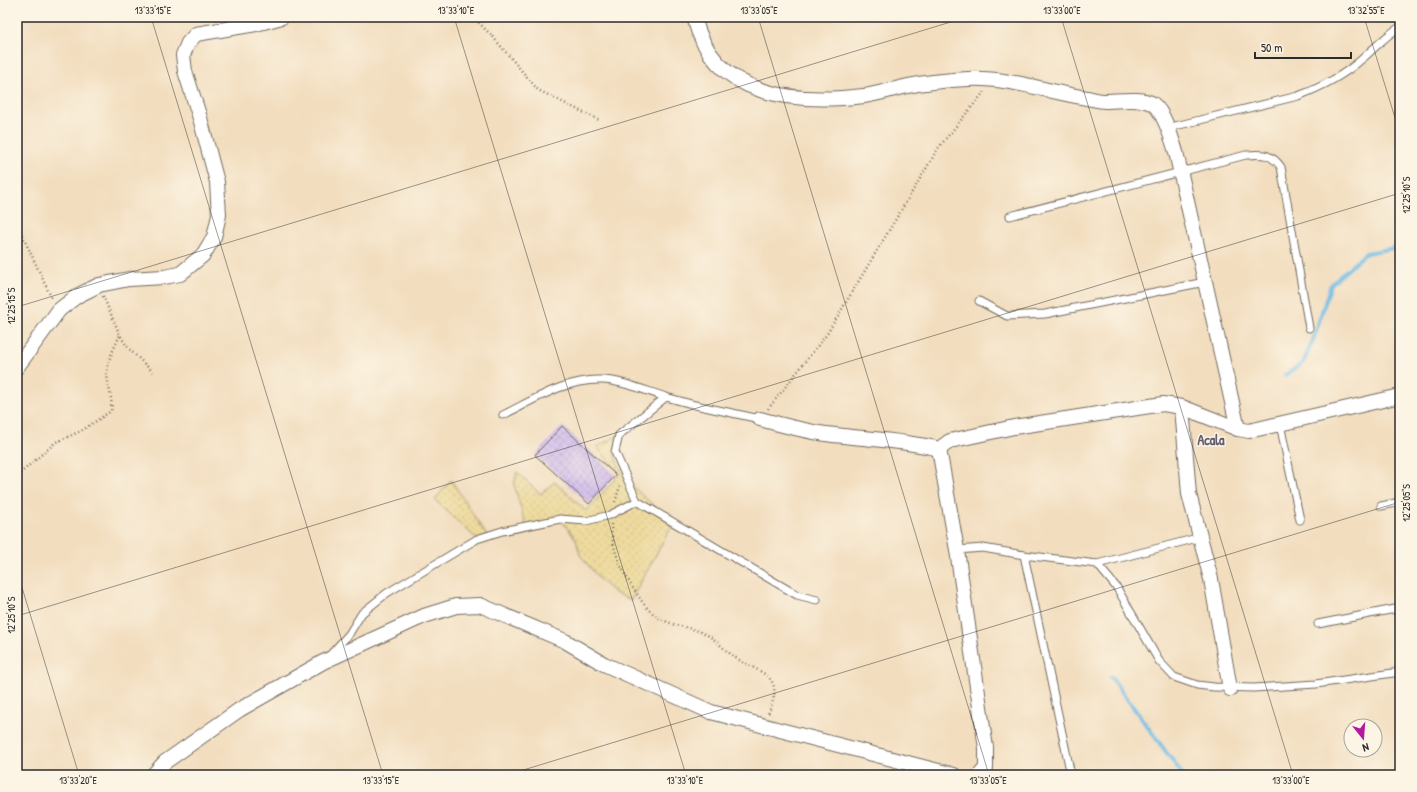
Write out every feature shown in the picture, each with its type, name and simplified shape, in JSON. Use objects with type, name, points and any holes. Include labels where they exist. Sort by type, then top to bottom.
[{"type":"street","points":[[17,367],[59,310],[77,296],[99,285],[129,279],[164,277],[180,274],[203,255],[214,237],[219,215],[217,182],[200,118],[185,71],[183,55],[188,43],[196,34],[256,24],[282,17]]},
{"type":"street","points":[[694,17],[700,36],[711,55],[728,75],[754,88],[786,97],[828,99],[866,96],[909,86],[968,79],[1023,83],[1048,91],[1104,101],[1144,100],[1152,104],[1159,111],[1167,128],[1181,173],[1238,429]]},
{"type":"street","points":[[760,419],[790,428],[826,434],[883,439],[939,448],[950,441],[1043,422],[1162,404],[1182,407],[1238,429],[1249,431],[1400,396]]},
{"type":"street","points":[[1182,407],[1189,494],[1211,579],[1230,689]]},
{"type":"street","points":[[939,448],[957,550],[986,748],[986,768],[980,775]]},
{"type":"street","points":[[153,775],[165,762],[239,710],[323,662],[424,616],[456,606],[480,605],[565,641],[604,664],[711,712],[954,775]]},
{"type":"lane","points":[[1167,128],[1298,96],[1318,88],[1339,77],[1363,59],[1379,42],[1400,27]]},
{"type":"lane","points":[[1010,216],[1246,155],[1263,154],[1275,158],[1281,167],[1310,328]]},
{"type":"lane","points":[[979,301],[1007,316],[1025,316],[1045,314],[1205,282]]},
{"type":"lane","points":[[502,415],[568,384],[603,380],[666,396],[695,406],[760,419]]},
{"type":"lane","points":[[666,396],[619,435],[615,452],[624,475],[637,501],[797,595],[817,600]]},
{"type":"lane","points":[[1280,424],[1300,520]]},
{"type":"lane","points":[[323,662],[349,634],[362,613],[387,593],[478,539],[560,518],[586,521],[610,515],[637,501]]},
{"type":"lane","points":[[1381,506],[1400,502]]},
{"type":"lane","points":[[957,550],[983,548],[1024,555],[1097,564],[1201,537]]},
{"type":"lane","points":[[1024,555],[1071,775]]},
{"type":"lane","points":[[1097,564],[1117,588],[1159,662],[1174,677],[1197,685],[1230,689],[1316,684],[1400,672]]},
{"type":"lane","points":[[1318,624],[1400,608]]},
{"type":"path","points":[[473,17],[493,37],[538,90],[599,120]]},
{"type":"path","points":[[760,419],[827,334],[939,147],[994,80]]},
{"type":"path","points":[[17,224],[43,281],[59,310]]},
{"type":"path","points":[[99,285],[120,335],[128,348],[153,372]]},
{"type":"path","points":[[17,476],[56,442],[81,431],[111,411],[112,404],[107,373],[110,358],[120,335]]},
{"type":"path","points":[[624,475],[610,515],[612,542],[625,577],[655,615],[667,622],[703,633],[721,644],[733,656],[768,676],[774,689],[773,704],[763,726]]},
{"type":"sand","points":[[619,435],[615,453],[623,474],[638,492],[674,522],[631,600],[615,593],[601,581],[580,555],[576,539],[560,519],[526,526],[514,485],[517,472],[540,494],[555,482],[586,511],[620,474],[597,447]]},
{"type":"sand","points":[[451,480],[487,536],[477,539],[435,500]]},
{"type":"building","points":[[562,426],[616,475],[589,504],[535,455]]},
{"type":"waterway","points":[[1285,375],[1303,363],[1313,340],[1331,284],[1366,253],[1400,247]]},
{"type":"waterway","points":[[1111,677],[1183,775]]},
{"type":"district","name":"Acala","points":[[1211,440]]}]
